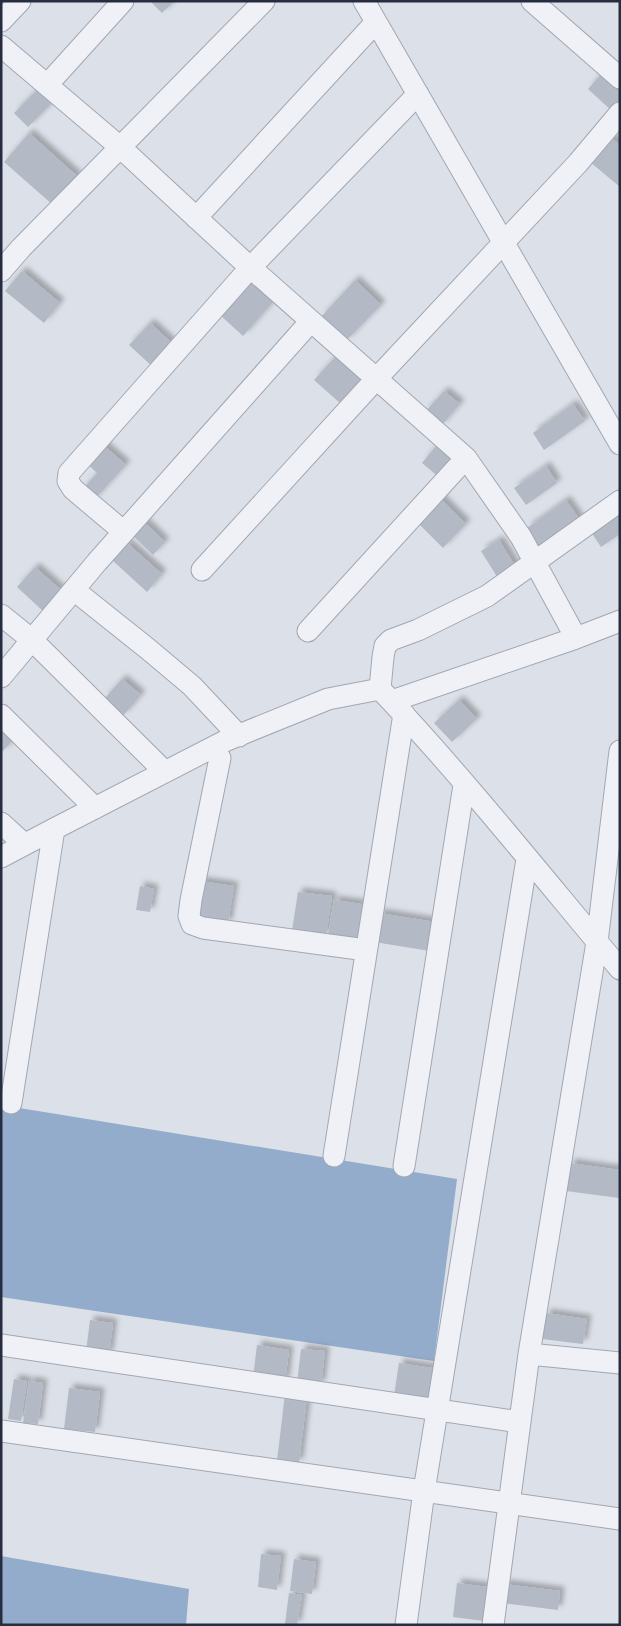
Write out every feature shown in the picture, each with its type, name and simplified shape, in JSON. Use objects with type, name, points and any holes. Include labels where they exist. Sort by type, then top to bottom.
[{"type":"street","points":[[1,21],[20,1]]},
{"type":"street","points":[[47,84],[123,1]]},
{"type":"street","points":[[364,1],[620,444]]},
{"type":"street","points":[[532,1],[620,78]]},
{"type":"street","points":[[1,271],[258,3]]},
{"type":"street","points":[[196,218],[376,22]]},
{"type":"street","points":[[1,46],[120,147],[250,268],[466,458],[521,537],[576,638]]},
{"type":"street","points":[[124,532],[73,489],[68,481],[69,473],[250,268],[418,94]]},
{"type":"street","points":[[202,570],[377,378],[578,163],[620,113]]},
{"type":"street","points":[[1,676],[124,532],[311,321]]},
{"type":"street","points":[[308,631],[466,458]]},
{"type":"street","points":[[334,1156],[366,950],[392,702],[382,657],[385,646],[390,640],[418,630],[487,596],[620,501]]},
{"type":"street","points":[[74,590],[192,686],[239,736]]},
{"type":"street","points":[[1,616],[32,640],[165,772]]},
{"type":"street","points":[[1,857],[227,740],[328,699],[392,702],[620,621]]},
{"type":"street","points":[[392,702],[620,969]]},
{"type":"street","points":[[1,715],[94,808]]},
{"type":"street","points":[[493,1625],[529,1354],[597,942],[620,751]]},
{"type":"street","points":[[220,758],[191,900],[189,916],[192,924],[203,928],[366,950]]},
{"type":"street","points":[[404,1166],[464,785]]},
{"type":"street","points":[[1,824],[24,844]]},
{"type":"street","points":[[11,1103],[54,829]]},
{"type":"street","points":[[406,1625],[424,1491],[527,859]]},
{"type":"street","points":[[1,1346],[520,1422]]},
{"type":"street","points":[[529,1354],[620,1363]]},
{"type":"street","points":[[1,1431],[620,1519]]},
{"type":"water","points":[[1,1105],[457,1179],[434,1361],[1,1297]]},
{"type":"water","points":[[1,1556],[189,1589],[186,1625],[1,1625]]},
{"type":"building","points":[[150,1],[174,1],[162,13]]},
{"type":"building","points":[[605,70],[620,84],[620,102],[612,111],[588,89]]},
{"type":"building","points":[[39,88],[53,102],[28,127],[14,113]]},
{"type":"building","points":[[29,133],[78,177],[53,205],[4,162]]},
{"type":"building","points":[[610,137],[620,145],[620,187],[590,162]]},
{"type":"building","points":[[22,271],[60,303],[44,323],[5,291]]},
{"type":"building","points":[[251,279],[275,300],[243,336],[220,315]]},
{"type":"building","points":[[355,280],[381,305],[346,341],[321,317]]},
{"type":"building","points":[[150,323],[175,346],[155,369],[129,345]]},
{"type":"building","points":[[336,356],[362,378],[340,403],[314,380]]},
{"type":"building","points":[[444,391],[460,404],[441,426],[425,412]]},
{"type":"building","points":[[573,404],[585,421],[544,450],[533,433]]},
{"type":"building","points":[[101,443],[126,465],[93,501],[82,490],[97,473],[84,461]]},
{"type":"building","points":[[436,446],[455,463],[441,479],[422,463]]},
{"type":"building","points":[[546,466],[557,483],[526,505],[514,488]]},
{"type":"building","points":[[439,497],[466,524],[443,548],[416,521]]},
{"type":"building","points":[[566,500],[582,523],[542,551],[527,528]]},
{"type":"building","points":[[620,508],[620,534],[601,547],[589,529]]},
{"type":"building","points":[[143,521],[165,542],[153,555],[131,534]]},
{"type":"building","points":[[499,540],[517,569],[499,580],[481,551]]},
{"type":"building","points":[[127,543],[162,574],[147,592],[112,560]]},
{"type":"building","points":[[35,567],[62,591],[44,612],[17,587]]},
{"type":"building","points":[[122,679],[141,695],[123,716],[104,699]]},
{"type":"building","points":[[459,700],[477,719],[452,742],[434,723]]},
{"type":"building","points":[[1,723],[16,737],[1,753]]},
{"type":"building","points":[[200,881],[234,886],[228,924],[194,919]]},
{"type":"building","points":[[140,886],[154,889],[150,912],[136,910]]},
{"type":"building","points":[[298,892],[332,896],[326,936],[292,931]]},
{"type":"building","points":[[334,900],[368,905],[362,941],[328,935]]},
{"type":"building","points":[[379,913],[435,922],[430,951],[374,942]]},
{"type":"building","points":[[570,1163],[620,1170],[619,1198],[566,1191]]},
{"type":"building","points":[[546,1313],[587,1319],[583,1344],[542,1339]]},
{"type":"building","points":[[90,1320],[113,1323],[109,1355],[86,1352]]},
{"type":"building","points":[[257,1345],[289,1350],[285,1382],[253,1378]]},
{"type":"building","points":[[301,1349],[325,1351],[321,1385],[297,1383]]},
{"type":"building","points":[[399,1363],[439,1369],[434,1402],[394,1396]]},
{"type":"building","points":[[14,1379],[27,1381],[21,1421],[8,1419]]},
{"type":"building","points":[[29,1381],[43,1383],[38,1424],[23,1423]]},
{"type":"building","points":[[69,1388],[100,1392],[95,1432],[64,1429]]},
{"type":"building","points":[[285,1394],[307,1397],[299,1463],[277,1461]]},
{"type":"building","points":[[261,1554],[281,1556],[277,1590],[258,1587]]},
{"type":"building","points":[[294,1559],[316,1562],[312,1594],[290,1591]]},
{"type":"building","points":[[457,1583],[488,1587],[484,1621],[453,1617]]},
{"type":"building","points":[[504,1584],[560,1591],[558,1610],[502,1603]]},
{"type":"building","points":[[289,1593],[302,1595],[297,1625],[285,1624]]}]
